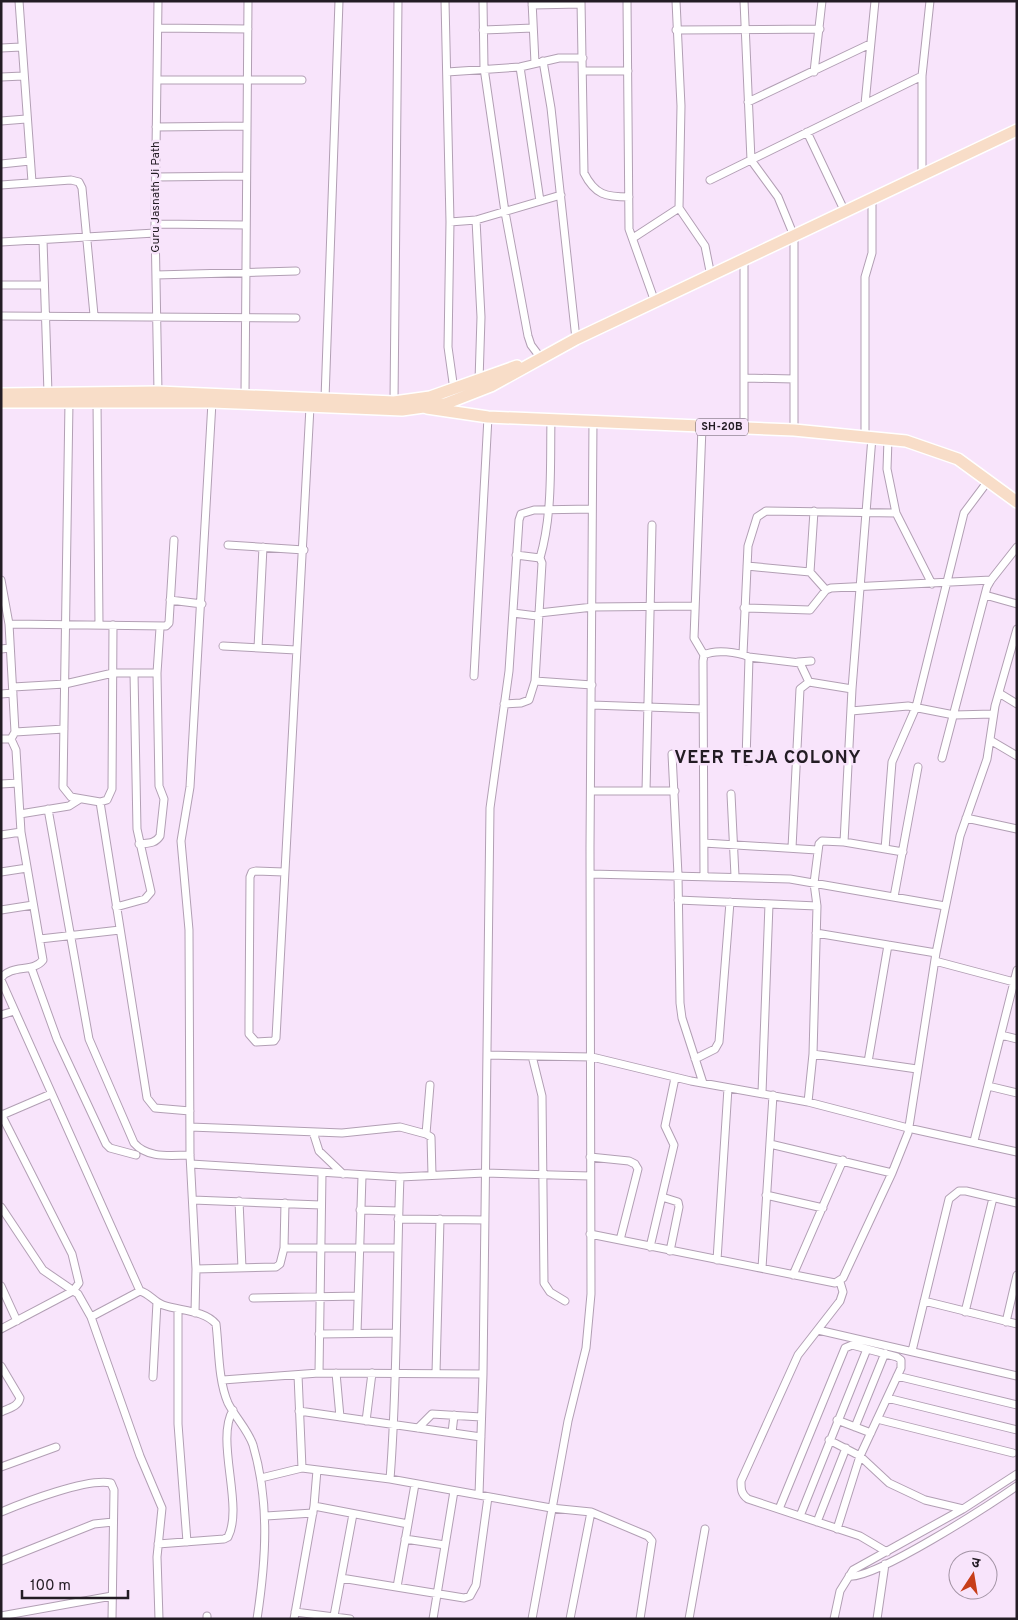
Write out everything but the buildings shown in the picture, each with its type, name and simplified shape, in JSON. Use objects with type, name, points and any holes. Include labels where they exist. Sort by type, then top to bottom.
[{"type":"main road","points":[[1,394],[158,392],[394,402],[412,401],[454,390],[537,359],[845,212],[872,197],[1017,130]]},
{"type":"main road","points":[[1,402],[212,402],[402,410],[427,408],[445,404],[491,386],[520,371],[537,359]]},
{"type":"main road","name":"SH-20B","points":[[412,401],[427,408],[488,417],[594,420],[702,427],[794,430],[916,443],[958,459],[1017,502]]},
{"type":"street","points":[[19,1],[32,182]]},
{"type":"street","name":"Guru Jasnath Ji Path","points":[[158,1],[155,224],[158,392]]},
{"type":"street","points":[[245,395],[248,1]]},
{"type":"street","points":[[325,399],[339,1]]},
{"type":"street","points":[[394,402],[398,1]]},
{"type":"street","points":[[445,1],[450,222],[448,347],[454,390]]},
{"type":"street","points":[[482,1],[484,68],[505,212],[528,336],[537,359]]},
{"type":"street","points":[[627,1],[630,229],[655,302]]},
{"type":"street","points":[[676,1],[681,106],[679,208],[705,246],[711,276]]},
{"type":"street","points":[[744,1],[750,160],[778,198],[794,236],[794,430]]},
{"type":"street","points":[[814,72],[822,1]]},
{"type":"street","points":[[865,104],[875,1]]},
{"type":"street","points":[[922,174],[922,76],[930,1]]},
{"type":"street","points":[[535,63],[532,3],[581,2],[584,173],[601,194],[608,197],[629,197]]},
{"type":"street","points":[[158,28],[248,29]]},
{"type":"street","points":[[483,30],[533,28]]},
{"type":"street","points":[[676,30],[820,29]]},
{"type":"street","points":[[748,102],[870,44]]},
{"type":"street","points":[[1,48],[21,47]]},
{"type":"street","points":[[447,72],[520,67],[559,58],[583,58]]},
{"type":"street","points":[[543,62],[561,195],[576,340]]},
{"type":"street","points":[[520,67],[540,201]]},
{"type":"street","points":[[583,71],[628,71]]},
{"type":"street","points":[[1,77],[23,76]]},
{"type":"street","points":[[710,180],[922,76]]},
{"type":"street","points":[[157,80],[302,80]]},
{"type":"street","points":[[1,121],[26,119]]},
{"type":"street","points":[[156,127],[247,126]]},
{"type":"street","points":[[807,132],[845,212]]},
{"type":"street","points":[[1,164],[30,161]]},
{"type":"street","points":[[156,177],[246,176]]},
{"type":"street","points":[[1,185],[71,180],[79,182],[82,188],[94,315]]},
{"type":"street","points":[[450,222],[476,220],[561,195]]},
{"type":"street","points":[[844,842],[852,689],[866,514],[868,437],[864,276],[872,253],[872,197]]},
{"type":"street","points":[[633,238],[679,208]]},
{"type":"street","points":[[476,220],[481,317],[479,381]]},
{"type":"street","points":[[155,224],[246,225]]},
{"type":"street","points":[[1,242],[155,233]]},
{"type":"street","points":[[43,240],[48,393]]},
{"type":"street","points":[[744,260],[744,428]]},
{"type":"street","points":[[156,275],[296,271]]},
{"type":"street","points":[[1,285],[44,285]]},
{"type":"street","points":[[1,316],[94,315],[246,319],[296,318]]},
{"type":"street","points":[[745,378],[794,379]]},
{"type":"street","points":[[69,402],[63,787],[71,797],[100,802],[107,800],[112,789],[113,625]]},
{"type":"street","points":[[97,402],[99,624]]},
{"type":"street","points":[[196,1313],[196,1269],[190,1156],[189,930],[181,841],[189,796],[202,604],[212,402]]},
{"type":"street","points":[[284,872],[256,870],[252,872],[250,878],[249,1034],[256,1042],[269,1043],[276,1038],[296,650],[304,550],[310,407]]},
{"type":"street","points":[[474,676],[488,417]]},
{"type":"street","points":[[504,704],[521,703],[529,700],[535,681],[542,563],[540,558],[545,542],[549,509],[551,419]]},
{"type":"street","points":[[532,1619],[568,1421],[586,1348],[591,1294],[590,1158],[592,1057],[590,874],[594,420]]},
{"type":"street","points":[[702,427],[695,642],[704,655],[704,876]]},
{"type":"street","points":[[888,439],[887,469],[896,513],[932,584]]},
{"type":"street","points":[[885,849],[892,762],[916,707],[964,513],[988,481]]},
{"type":"street","points":[[479,1495],[483,1374],[490,808],[504,704],[513,613],[518,520],[521,514],[534,510],[592,509]]},
{"type":"street","points":[[746,761],[744,608],[749,540],[760,513],[766,511],[814,511],[866,514],[896,513]]},
{"type":"street","points":[[810,572],[814,511]]},
{"type":"street","points":[[646,791],[652,525]]},
{"type":"street","points":[[9,624],[99,624],[160,628],[169,623],[174,540]]},
{"type":"street","points":[[228,545],[304,550]]},
{"type":"street","points":[[258,648],[263,547]]},
{"type":"street","points":[[942,758],[985,595],[991,580],[1017,547]]},
{"type":"street","points":[[516,555],[540,558]]},
{"type":"street","points":[[747,566],[810,572],[826,590]]},
{"type":"street","points":[[1,580],[3,602],[9,624],[15,732],[11,739]]},
{"type":"street","points":[[744,608],[805,611],[814,608],[826,590],[831,588],[991,580]]},
{"type":"street","points":[[985,595],[1017,604]]},
{"type":"street","points":[[170,600],[202,604]]},
{"type":"street","points":[[513,613],[538,616],[539,613],[593,607],[695,606]]},
{"type":"street","points":[[139,844],[152,842],[160,836],[164,799],[159,786],[160,753],[157,673],[160,628]]},
{"type":"street","points":[[887,1552],[870,1540],[748,1499],[743,1495],[741,1481],[798,1355],[840,1301],[843,1292],[840,1282],[892,1173],[908,1128],[936,953],[960,836],[987,759],[993,714],[1016,634]]},
{"type":"street","points":[[223,646],[296,650]]},
{"type":"street","points":[[1,649],[10,648]]},
{"type":"street","points":[[704,655],[709,652],[798,662],[811,660]]},
{"type":"street","points":[[798,662],[803,667],[809,682]]},
{"type":"street","points":[[1,694],[13,690],[65,684],[113,673],[157,673]]},
{"type":"street","points":[[116,907],[149,897],[150,885],[137,829],[134,673]]},
{"type":"street","points":[[535,681],[592,685]]},
{"type":"street","points":[[792,848],[798,695],[804,684],[809,682],[852,689]]},
{"type":"street","points":[[999,693],[1017,704]]},
{"type":"street","points":[[592,705],[703,709]]},
{"type":"street","points":[[851,711],[902,706],[954,715],[993,714]]},
{"type":"street","points":[[15,732],[64,729]]},
{"type":"street","points":[[1,739],[11,739]]},
{"type":"street","points":[[11,739],[16,750],[21,832],[44,960],[40,964],[10,970],[1,979],[140,1291]]},
{"type":"street","points":[[990,740],[1017,756]]},
{"type":"street","points":[[672,754],[678,875],[680,1003],[682,1018],[703,1083]]},
{"type":"street","points":[[894,897],[918,766]]},
{"type":"street","points":[[1,784],[18,783]]},
{"type":"street","points":[[592,791],[675,791]]},
{"type":"street","points":[[731,794],[735,876]]},
{"type":"street","points":[[20,814],[69,806],[80,799]]},
{"type":"street","points":[[100,802],[147,1098],[155,1108],[190,1111]]},
{"type":"street","points":[[48,809],[89,1038],[134,1143],[139,1149],[150,1154],[190,1156]]},
{"type":"street","points":[[966,818],[1017,829]]},
{"type":"street","points":[[1,834],[21,832]]},
{"type":"street","points":[[808,1102],[814,1054],[817,906],[814,883],[817,850],[822,841],[844,842],[902,852]]},
{"type":"street","points":[[704,844],[734,844],[817,850]]},
{"type":"street","points":[[1,872],[27,868]]},
{"type":"street","points":[[590,874],[735,876],[790,879],[945,906]]},
{"type":"street","points":[[678,900],[817,906]]},
{"type":"street","points":[[695,1059],[715,1049],[719,1042],[730,902]]},
{"type":"street","points":[[762,1093],[769,904]]},
{"type":"street","points":[[1,910],[34,905]]},
{"type":"street","points":[[40,939],[120,930]]},
{"type":"street","points":[[816,933],[936,953]]},
{"type":"street","points":[[868,1062],[888,945]]},
{"type":"street","points":[[935,961],[1014,982]]},
{"type":"street","points":[[31,966],[57,1039],[106,1144],[110,1148],[136,1155]]},
{"type":"street","points":[[974,1141],[1017,970]]},
{"type":"street","points":[[1,1015],[14,1011]]},
{"type":"street","points":[[1001,1035],[1017,1039]]},
{"type":"street","points":[[814,1054],[917,1069]]},
{"type":"street","points":[[487,1055],[592,1057],[675,1078],[808,1102],[908,1128],[1017,1152]]},
{"type":"street","points":[[532,1056],[542,1096],[544,1283],[550,1292],[565,1301]]},
{"type":"street","points":[[650,1247],[674,1145],[665,1126],[675,1078]]},
{"type":"street","points":[[426,1134],[430,1085]]},
{"type":"street","points":[[988,1086],[1017,1093]]},
{"type":"street","points":[[717,1260],[728,1088]]},
{"type":"street","points":[[1,1328],[73,1291],[79,1284],[72,1254],[1,1114],[51,1094]]},
{"type":"street","points":[[762,1268],[773,1095]]},
{"type":"street","points":[[190,1128],[342,1133],[400,1127],[431,1137],[432,1175]]},
{"type":"street","points":[[313,1132],[319,1151],[343,1174]]},
{"type":"street","points":[[770,1144],[892,1173]]},
{"type":"street","points":[[590,1158],[629,1161],[636,1164],[638,1169],[620,1240]]},
{"type":"street","points":[[793,1275],[843,1160]]},
{"type":"street","points":[[191,1164],[362,1176],[400,1177],[485,1173],[590,1176]]},
{"type":"street","points":[[319,1373],[318,1297],[322,1173]]},
{"type":"street","points":[[357,1333],[362,1176]]},
{"type":"street","points":[[390,1479],[397,1373],[396,1333],[400,1177]]},
{"type":"street","points":[[912,1351],[949,1199],[959,1191],[1017,1203]]},
{"type":"street","points":[[766,1195],[823,1208]]},
{"type":"street","points":[[662,1197],[678,1202],[680,1207],[670,1251]]},
{"type":"street","points":[[965,1312],[993,1198]]},
{"type":"street","points":[[193,1200],[321,1205]]},
{"type":"street","points":[[239,1201],[242,1268]]},
{"type":"street","points":[[196,1269],[242,1268],[280,1264],[284,1248],[285,1203]]},
{"type":"street","points":[[1,1207],[43,1270],[78,1294],[91,1317],[104,1358],[121,1397],[140,1456],[162,1508],[158,1544],[159,1619]]},
{"type":"street","points":[[360,1210],[399,1211]]},
{"type":"street","points":[[398,1219],[485,1220]]},
{"type":"street","points":[[436,1373],[440,1220]]},
{"type":"street","points":[[590,1234],[834,1283],[840,1282]]},
{"type":"street","points":[[284,1248],[398,1248]]},
{"type":"street","points":[[1006,1322],[1017,1275]]},
{"type":"street","points":[[1,1286],[17,1321]]},
{"type":"street","points":[[91,1317],[140,1291],[146,1292],[157,1302],[196,1313],[212,1319],[216,1324],[226,1397],[252,1444],[261,1478],[266,1516],[262,1585],[257,1619]]},
{"type":"street","points":[[253,1298],[358,1296]]},
{"type":"street","points":[[153,1377],[157,1302]]},
{"type":"street","points":[[924,1302],[1017,1324]]},
{"type":"street","points":[[178,1309],[178,1424],[187,1542]]},
{"type":"street","points":[[818,1330],[1017,1376]]},
{"type":"street","points":[[319,1334],[396,1333]]},
{"type":"street","points":[[779,1509],[845,1348],[852,1345],[885,1353],[901,1360],[901,1368],[860,1456],[837,1528]]},
{"type":"street","points":[[800,1516],[867,1349]]},
{"type":"street","points":[[855,1427],[885,1353]]},
{"type":"street","points":[[1,1366],[20,1398],[19,1403],[15,1406],[1,1412]]},
{"type":"street","points":[[223,1380],[319,1373],[483,1374]]},
{"type":"street","points":[[336,1373],[340,1417]]},
{"type":"street","points":[[366,1421],[372,1373]]},
{"type":"street","points":[[298,1375],[302,1468]]},
{"type":"street","points":[[897,1376],[1017,1405]]},
{"type":"street","points":[[887,1398],[1017,1430]]},
{"type":"street","points":[[158,1544],[224,1539],[231,1532],[232,1500],[227,1425],[233,1410]]},
{"type":"street","points":[[300,1411],[481,1437]]},
{"type":"street","points":[[418,1428],[432,1414],[481,1417]]},
{"type":"street","points":[[452,1433],[454,1415]]},
{"type":"street","points":[[877,1419],[1013,1453]]},
{"type":"street","points":[[837,1420],[870,1433]]},
{"type":"street","points":[[829,1440],[860,1456],[889,1484],[925,1500],[963,1509]]},
{"type":"street","points":[[1,1467],[56,1447]]},
{"type":"street","points":[[817,1522],[846,1448]]},
{"type":"street","points":[[261,1478],[302,1468],[390,1479],[551,1508],[591,1512],[648,1536],[652,1541],[640,1619]]},
{"type":"street","points":[[317,1470],[313,1510],[295,1615],[334,1616],[350,1619]]},
{"type":"street","points":[[834,1619],[840,1591],[853,1570],[963,1509],[1017,1474]]},
{"type":"street","points":[[1,1512],[38,1498],[106,1482],[114,1486],[112,1619]]},
{"type":"street","points":[[398,1587],[415,1484]]},
{"type":"street","points":[[849,1576],[857,1577],[885,1564],[969,1519],[1017,1486]]},
{"type":"street","points":[[433,1619],[454,1491]]},
{"type":"street","points":[[341,1578],[464,1598],[470,1596],[474,1591],[488,1497]]},
{"type":"street","points":[[266,1516],[313,1510],[353,1514],[408,1524]]},
{"type":"street","points":[[570,1619],[591,1512]]},
{"type":"street","points":[[334,1616],[353,1514]]},
{"type":"street","points":[[1,1561],[94,1524],[113,1522]]},
{"type":"street","points":[[689,1619],[705,1529]]},
{"type":"street","points":[[406,1539],[445,1545]]},
{"type":"street","points":[[877,1619],[885,1564]]},
{"type":"street","points":[[1,1616],[112,1596]]},
{"type":"district","name":"VEER TEJA COLONY","points":[[768,758]]}]
